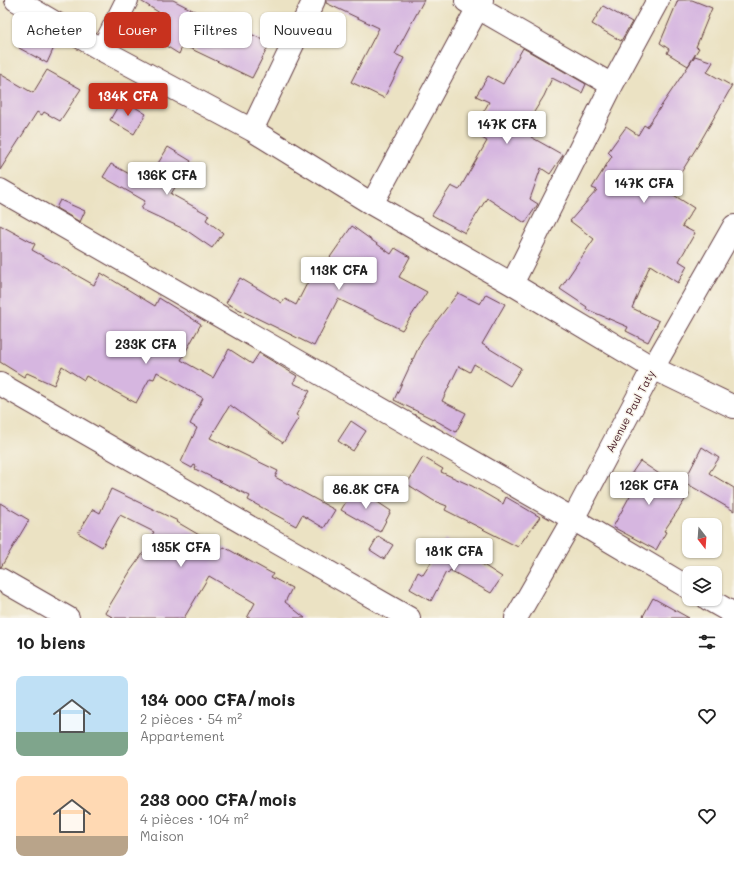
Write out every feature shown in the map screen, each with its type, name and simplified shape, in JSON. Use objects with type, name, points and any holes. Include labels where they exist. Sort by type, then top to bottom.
[{"type":"street","points":[[16,0],[102,50],[252,130],[372,204],[512,284],[653,368],[734,407]]},
{"type":"street","points":[[102,50],[127,0]]},
{"type":"street","points":[[252,130],[314,0]]},
{"type":"street","points":[[512,284],[612,85],[658,0]]},
{"type":"street","points":[[372,204],[475,2],[612,85]]},
{"type":"street","points":[[0,190],[573,519],[682,584]]},
{"type":"street","name":"Avenue Paul Taty","points":[[516,618],[573,519],[653,368],[734,226]]},
{"type":"street","points":[[0,384],[409,618]]},
{"type":"street","points":[[0,579],[68,618]]},
{"type":"street","points":[[720,606],[734,614]]},
{"type":"building","points":[[139,0],[173,0],[196,12],[179,12],[179,48],[182,48],[179,54],[169,48],[171,48],[171,12],[158,12]]},
{"type":"building","points":[[326,0],[424,0],[395,54],[404,58],[384,98],[351,82],[379,28],[326,3]]},
{"type":"building","points":[[678,0],[692,0],[712,8],[696,47],[699,48],[688,66],[667,53],[669,49],[660,43]]},
{"type":"building","points":[[603,6],[632,22],[621,41],[592,24]]},
{"type":"building","points":[[252,35],[260,38],[260,48],[267,48],[252,78],[189,48],[252,48]]},
{"type":"building","points":[[19,48],[54,48],[47,63]]},
{"type":"building","points":[[523,48],[586,84],[582,93],[552,78],[544,96],[526,125],[535,130],[531,137],[563,155],[550,174],[541,168],[530,199],[538,204],[525,223],[487,198],[465,233],[432,215],[451,186],[459,190],[487,141],[472,132],[489,102],[476,96],[488,76],[503,84]]},
{"type":"building","points":[[695,56],[713,62],[707,72],[732,86],[669,192],[694,208],[682,226],[695,233],[679,261],[687,266],[678,283],[650,265],[632,308],[659,321],[648,342],[626,331],[628,327],[586,309],[587,307],[560,289],[594,239],[570,221],[597,190],[592,188],[612,156],[608,152],[626,127],[638,135],[644,125],[647,127]]},
{"type":"building","points":[[47,70],[81,89],[60,121],[44,112],[42,115],[37,112],[0,170],[0,74],[33,93]]},
{"type":"building","points":[[122,99],[146,114],[134,134],[110,120]]},
{"type":"building","points":[[168,147],[191,161],[171,194],[209,215],[206,220],[223,233],[212,248],[186,230],[141,209],[145,201],[103,177],[111,164],[146,183]]},
{"type":"building","points":[[60,200],[85,211],[80,222],[56,208]]},
{"type":"building","points":[[0,225],[35,244],[32,250],[94,285],[101,273],[155,306],[159,298],[201,324],[181,360],[213,378],[229,349],[252,364],[259,353],[297,376],[293,383],[310,391],[296,415],[299,417],[283,443],[230,405],[210,438],[278,471],[275,477],[335,510],[324,528],[302,515],[296,526],[248,500],[250,496],[195,469],[196,466],[194,465],[192,468],[181,462],[197,428],[190,424],[203,398],[157,372],[154,379],[150,378],[136,403],[86,376],[84,380],[62,366],[54,385],[27,373],[24,377],[0,362]]},
{"type":"building","points":[[352,226],[391,254],[395,248],[410,257],[399,277],[427,292],[402,330],[338,299],[314,346],[226,303],[240,278],[282,303],[285,299],[296,305],[319,260],[326,263]]},
{"type":"building","points":[[458,293],[480,304],[486,294],[505,304],[482,344],[521,368],[510,386],[474,364],[470,372],[459,366],[442,401],[466,413],[456,432],[394,400],[422,340]]},
{"type":"building","points":[[351,421],[366,431],[353,451],[338,441]]},
{"type":"building","points":[[702,447],[719,458],[709,473],[734,488],[734,511],[684,482]]},
{"type":"building","points":[[423,457],[443,469],[441,472],[472,486],[503,504],[506,497],[540,517],[518,547],[445,510],[447,506],[434,501],[407,484]]},
{"type":"building","points":[[640,461],[689,494],[664,531],[666,532],[656,550],[613,527],[632,492],[623,486]]},
{"type":"building","points":[[355,487],[391,511],[380,532],[341,510]]},
{"type":"building","points":[[111,489],[178,521],[177,522],[223,549],[224,547],[273,574],[271,577],[292,588],[285,602],[305,618],[247,618],[255,603],[209,576],[184,618],[114,618],[105,613],[131,570],[155,537],[152,535],[154,532],[120,515],[102,547],[78,533],[93,509],[100,513]]},
{"type":"building","points":[[0,503],[29,520],[1,567],[0,567]]},
{"type":"building","points":[[378,536],[393,545],[384,559],[370,550]]},
{"type":"building","points":[[445,540],[502,577],[491,593],[450,570],[448,574],[446,572],[431,601],[410,589],[418,572],[423,575]]},
{"type":"building","points":[[653,598],[689,618],[642,618]]}]
